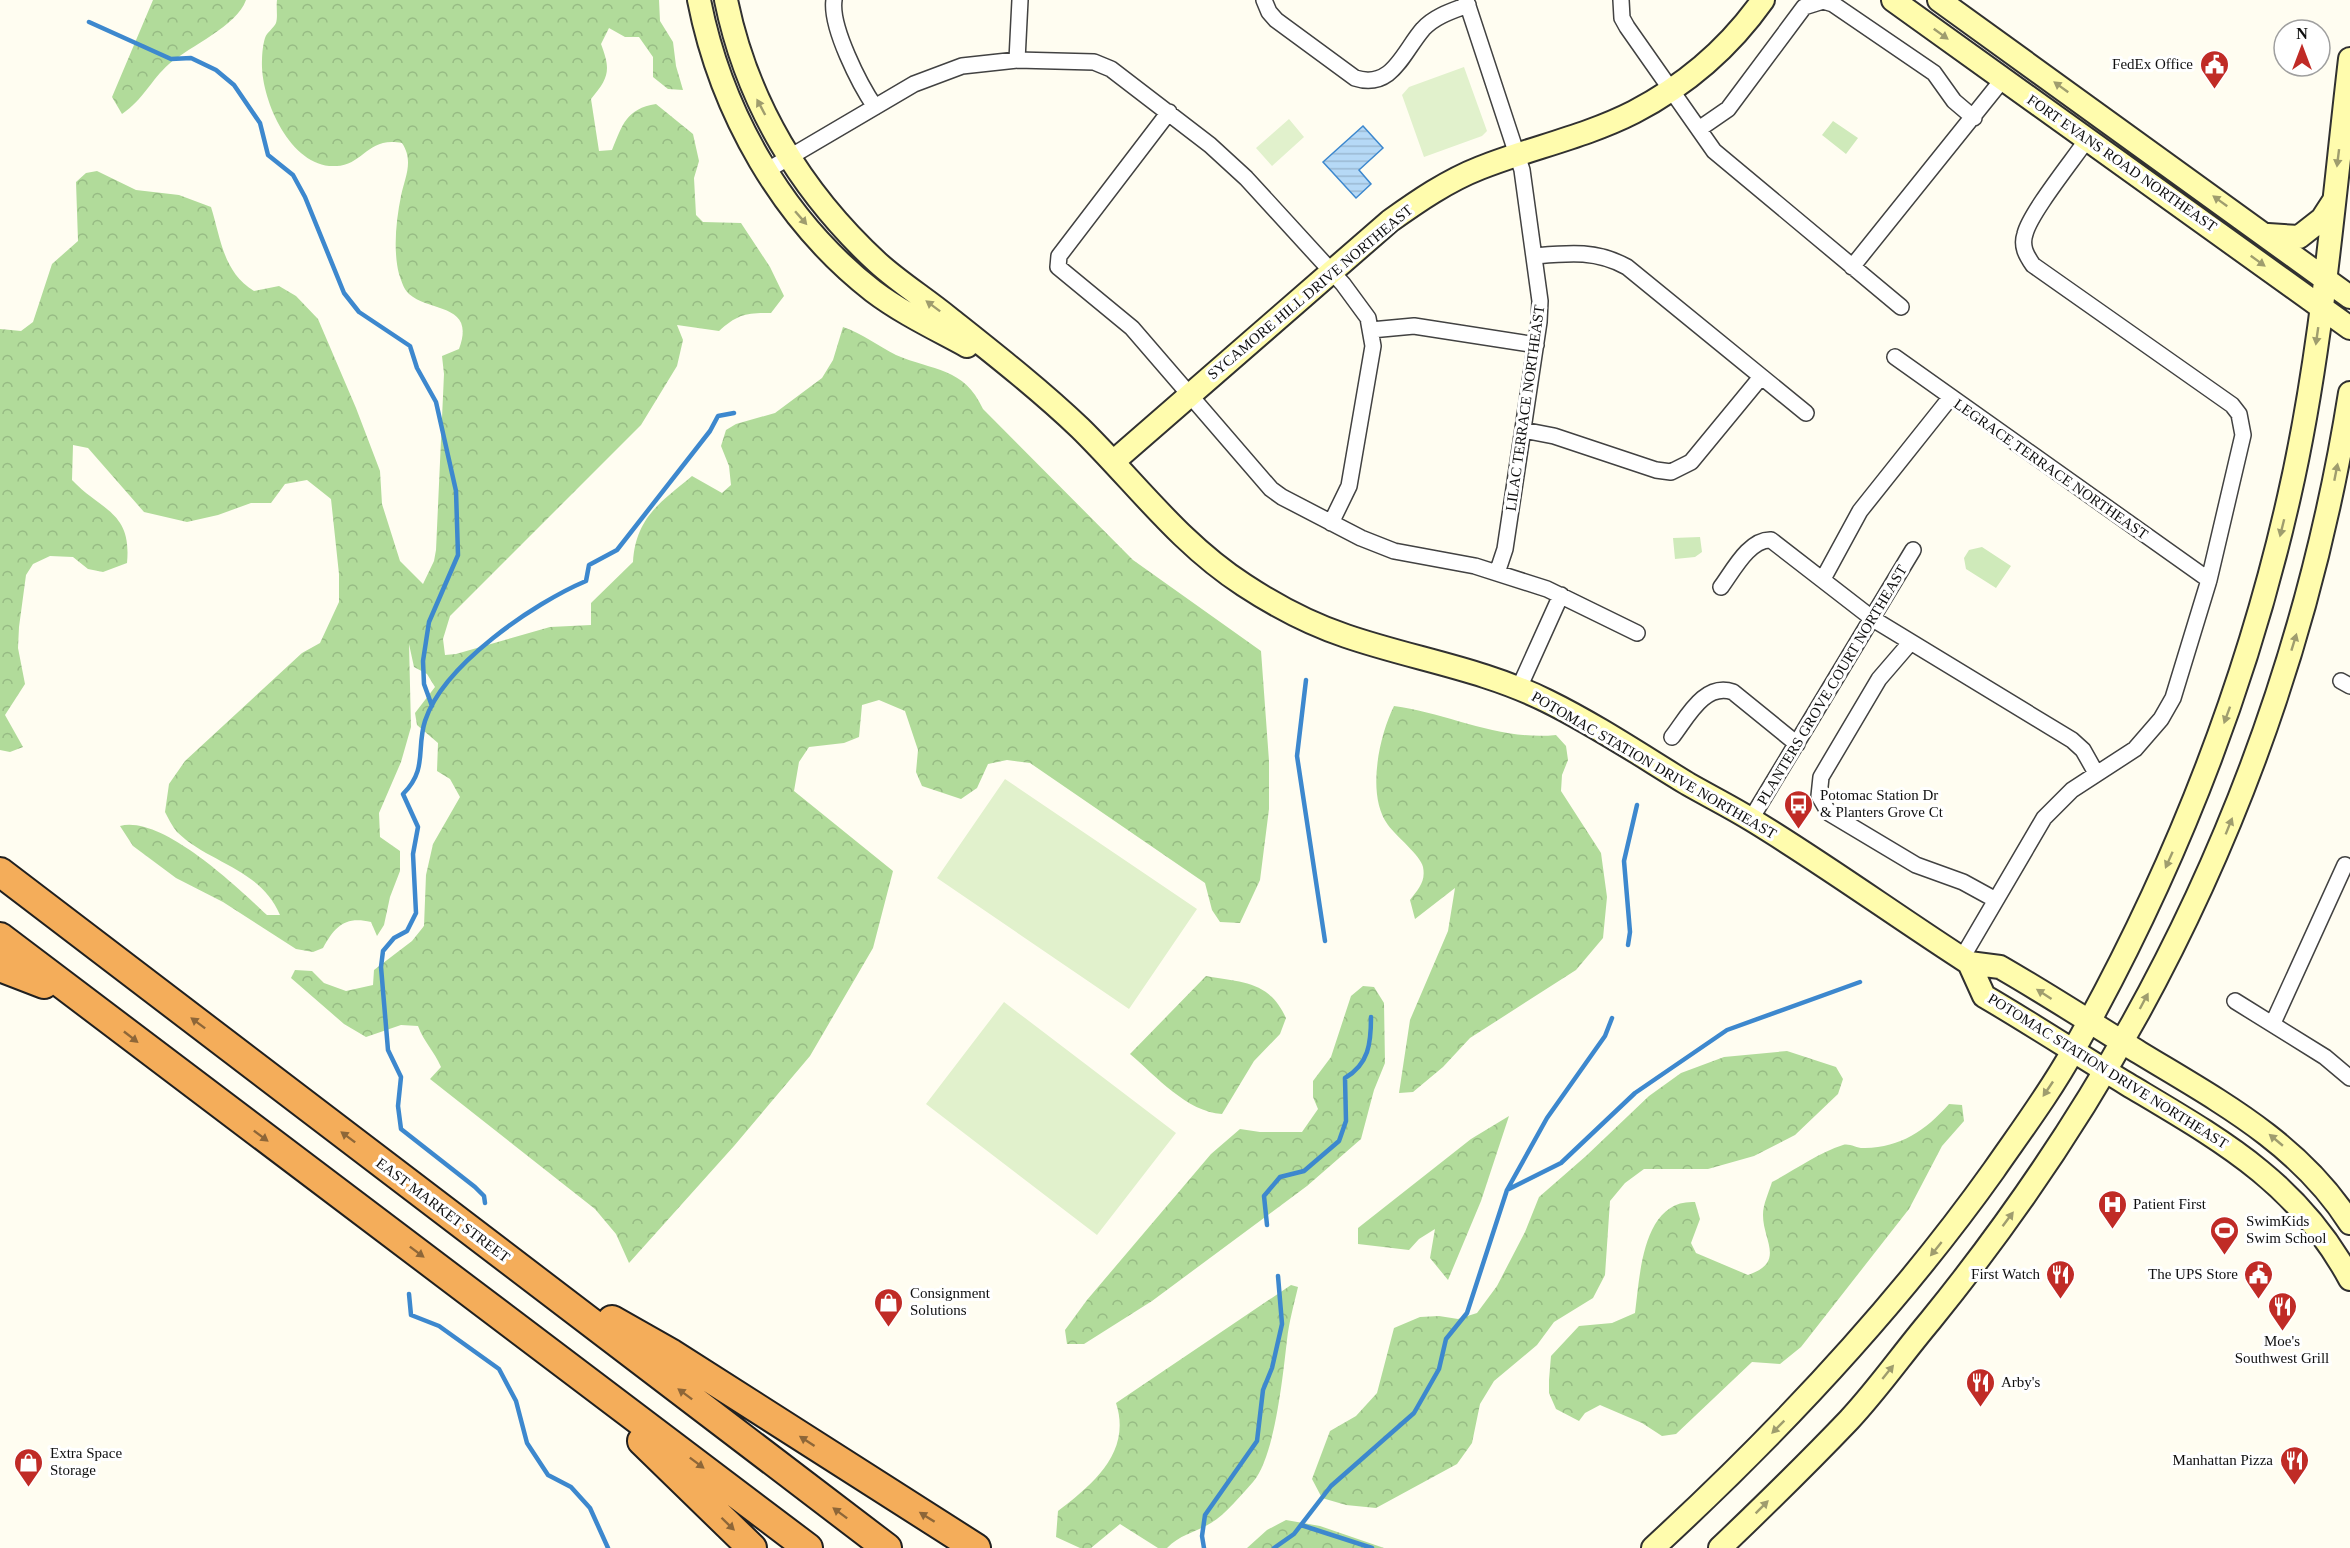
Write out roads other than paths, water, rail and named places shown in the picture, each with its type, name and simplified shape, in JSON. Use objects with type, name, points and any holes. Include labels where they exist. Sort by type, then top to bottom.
[{"type":"highway","name":"EAST MARKET STREET","points":[[0,872],[887,1548]]},
{"type":"highway","points":[[0,937],[808,1548]]},
{"type":"highway","points":[[0,967],[85,1001]]},
{"type":"highway","points":[[511,1262],[672,1354],[976,1548]]},
{"type":"highway","points":[[550,1351],[752,1548]]},
{"type":"main road","name":"POTOMAC STATION DRIVE NORTHEAST","points":[[699,0],[710,50],[725,91],[766,171],[795,212],[831,252],[873,291],[913,316],[1011,370]]},
{"type":"main road","name":"POTOMAC STATION DRIVE NORTHEAST","points":[[726,0],[735,42],[756,100],[789,158],[831,212],[880,264],[1079,428],[1178,534],[1246,587],[1293,614],[1346,636],[1471,670],[1519,688],[1559,707],[1751,819],[1966,961],[2000,967],[2210,1093],[2275,1139],[2318,1181],[2350,1223]]},
{"type":"main road","name":"SYCAMORE HILL DRIVE NORTHEAST","points":[[1113,462],[1390,221],[1428,194],[1478,168],[1609,123],[1672,89],[1725,46],[1763,0]]},
{"type":"main road","name":"FORT EVANS ROAD NORTHEAST","points":[[1893,0],[2350,328]]},
{"type":"main road","name":"FORT EVANS ROAD NORTHEAST","points":[[1939,0],[2350,297]]},
{"type":"main road","points":[[1653,1548],[1715,1491],[1812,1393],[1950,1232],[2073,1051],[2159,883],[2228,713],[2255,631],[2290,492],[2310,388],[2350,58]]},
{"type":"main road","points":[[2267,235],[2299,237],[2322,219],[2333,201]]},
{"type":"main road","points":[[1720,1548],[1851,1417],[1956,1289],[2027,1193],[2122,1042],[2194,907],[2242,794],[2278,693],[2328,513],[2350,394]]},
{"type":"main road","name":"POTOMAC STATION DRIVE NORTHEAST","points":[[1966,961],[1984,996],[2218,1138],[2267,1176],[2304,1210],[2327,1240],[2350,1279]]},
{"type":"street","points":[[834,0],[834,19],[863,90],[875,107]]},
{"type":"street","points":[[1017,60],[1020,0]]},
{"type":"street","points":[[1264,0],[1269,12],[1276,20],[1355,78],[1364,81],[1385,77],[1393,71],[1424,28],[1439,16],[1467,3]]},
{"type":"street","points":[[1621,0],[1622,18],[1627,27],[1714,151],[1729,166],[1901,307]]},
{"type":"street","points":[[1700,129],[1728,110],[1804,7],[1823,1],[1833,4],[1934,73],[1954,101],[1974,118]]},
{"type":"street","name":"LILAC TERRACE NORTHEAST","points":[[1467,3],[1517,155],[1529,205],[1540,301],[1536,345],[1505,549],[1497,573]]},
{"type":"street","points":[[766,171],[938,73],[979,63],[1017,60],[1094,62],[1125,78],[1246,178],[1361,306],[1371,330],[1372,345],[1349,486],[1331,523]]},
{"type":"street","points":[[1852,267],[1974,118],[2003,79]]},
{"type":"street","points":[[1168,112],[1058,262],[1062,270],[1120,316],[1271,489],[1331,523],[1394,551],[1497,573],[1561,595],[1637,633]]},
{"type":"street","points":[[1966,961],[1994,899],[2044,819],[2064,797],[2134,749],[2161,719],[2173,698],[2209,580],[2243,435],[2239,414],[2232,405],[2033,265],[2024,246],[2028,226],[2088,138]]},
{"type":"street","points":[[1535,256],[1577,252],[1595,254],[1620,263],[1806,413]]},
{"type":"street","points":[[1371,330],[1414,326],[1536,345]]},
{"type":"street","name":"LEGRACE TERRACE NORTHEAST","points":[[1895,357],[2209,580]]},
{"type":"street","points":[[1523,430],[1554,436],[1656,470],[1671,472],[1691,462],[1761,377]]},
{"type":"street","points":[[1823,579],[1860,511],[1950,398]]},
{"type":"street","points":[[1721,587],[1754,545],[1762,540],[1781,545],[1873,619],[2072,740],[2083,750],[2096,773]]},
{"type":"street","name":"PLANTERS GROVE COURT NORTHEAST","points":[[1751,819],[1913,550]]},
{"type":"street","points":[[1519,688],[1561,595]]},
{"type":"street","points":[[1910,643],[1879,679],[1826,767],[1821,777],[1819,796],[1829,813],[1916,865],[1963,882],[1994,899]]},
{"type":"street","points":[[1672,737],[1707,694],[1725,689],[1733,692],[1797,744]]},
{"type":"street","points":[[2273,1023],[2345,882],[2345,865]]},
{"type":"street","points":[[2235,1001],[2325,1057],[2350,1078]]},
{"type":"water","points":[[1363,126],[1383,148],[1359,170],[1371,184],[1356,198],[1323,162]]},
{"type":"waterway","points":[[89,22],[171,59],[191,58],[216,70],[234,85],[260,123],[268,155],[293,175],[305,197],[344,293],[359,312],[410,346],[417,368],[436,402],[456,491],[458,555],[429,622],[423,661],[424,684],[432,706]]},
{"type":"waterway","points":[[485,1203],[484,1196],[475,1187],[401,1129],[398,1106],[401,1077],[388,1050],[381,967],[383,951],[394,938],[407,931],[416,913],[413,854],[418,827],[403,794],[411,785],[419,767],[425,721],[435,700],[450,679],[470,658],[493,638],[541,604],[586,581],[589,565],[617,550],[710,431],[718,416],[734,413]]},
{"type":"waterway","points":[[1306,680],[1297,756],[1325,941]]},
{"type":"waterway","points":[[1628,945],[1630,932],[1624,861],[1637,805]]},
{"type":"waterway","points":[[1507,1190],[1561,1163],[1635,1093],[1727,1030],[1860,982]]},
{"type":"waterway","points":[[1267,1225],[1264,1196],[1280,1177],[1304,1171],[1339,1141],[1346,1121],[1345,1078],[1359,1066],[1367,1052],[1371,1017]]},
{"type":"waterway","points":[[1274,1548],[1294,1534],[1331,1486],[1414,1413],[1439,1369],[1446,1339],[1467,1313],[1507,1190],[1547,1118],[1605,1036],[1612,1018]]},
{"type":"waterway","points":[[1204,1548],[1202,1536],[1205,1515],[1257,1441],[1263,1390],[1272,1368],[1282,1324],[1278,1276]]},
{"type":"waterway","points":[[409,1294],[411,1315],[439,1326],[499,1369],[516,1401],[527,1443],[548,1475],[571,1487],[590,1508],[608,1548]]},
{"type":"waterway","points":[[1301,1525],[1372,1548]]},
{"type":"place","name":"FedEx Office","points":[[2214,90]]},
{"type":"place","name":"Potomac Station Dr & Planters Grove Ct","points":[[1799,830]]},
{"type":"place","name":"Patient First","points":[[2112,1230]]},
{"type":"place","name":"SwimKids Swim School","points":[[2225,1256]]},
{"type":"place","name":"First Watch","points":[[2061,1300]]},
{"type":"place","name":"The UPS Store","points":[[2259,1300]]},
{"type":"place","name":"Consignment Solutions","points":[[889,1328]]},
{"type":"place","name":"Moe's Southwest Grill","points":[[2282,1332]]},
{"type":"place","name":"Arby's","points":[[1980,1408]]},
{"type":"place","name":"Manhattan Pizza","points":[[2294,1486]]},
{"type":"place","name":"Extra Space Storage","points":[[29,1488]]}]
